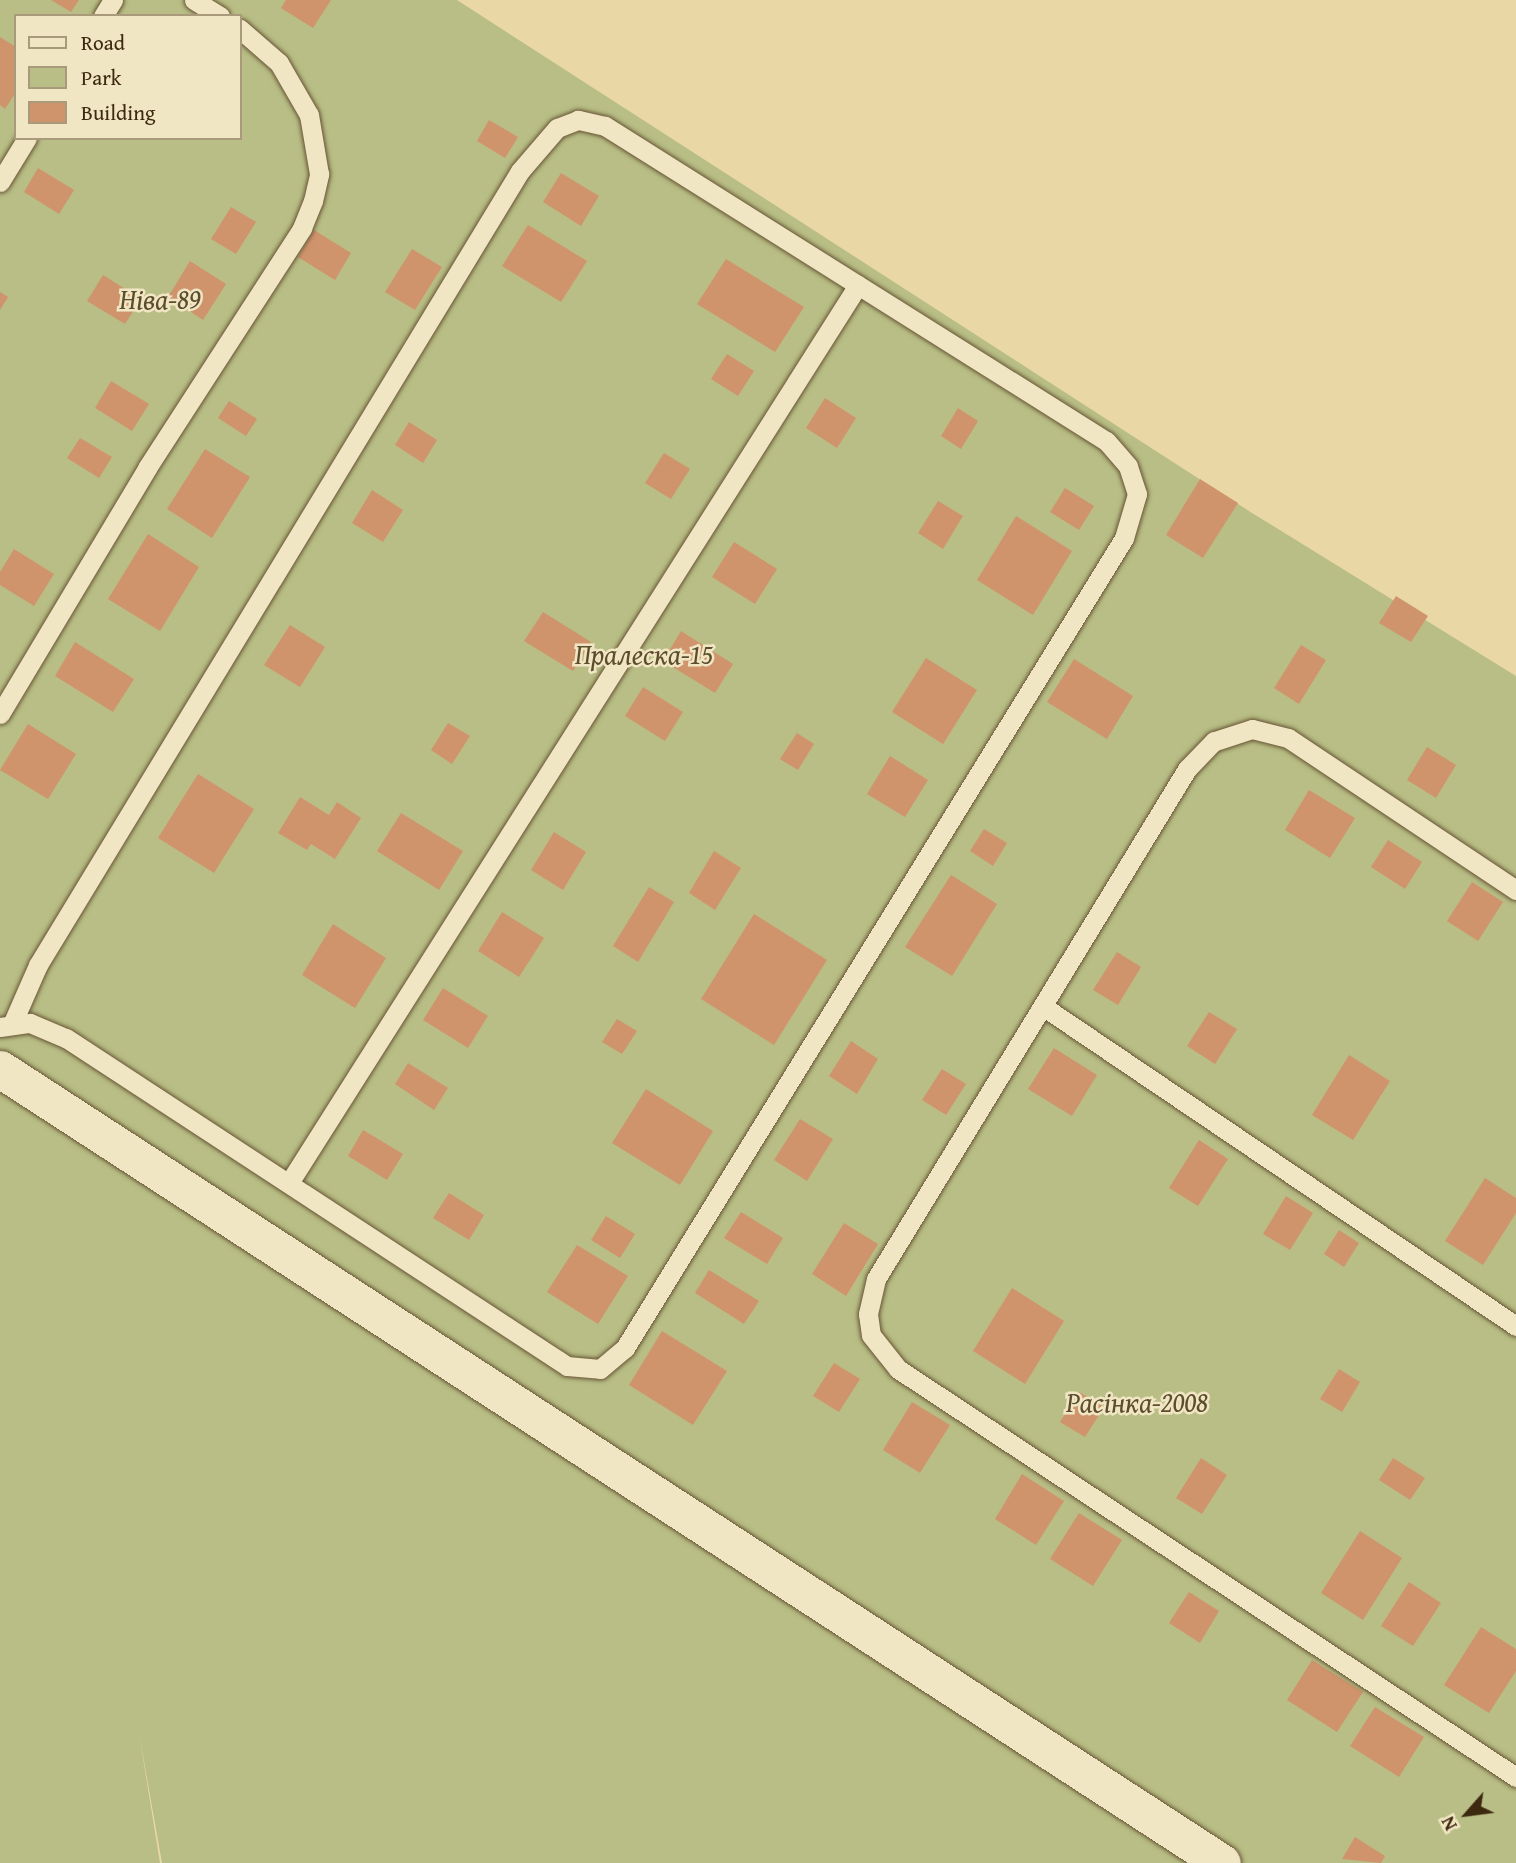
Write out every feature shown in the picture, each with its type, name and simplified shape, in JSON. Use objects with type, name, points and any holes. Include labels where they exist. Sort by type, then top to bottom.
[{"type":"street","points":[[0,1069],[1222,1863]]},
{"type":"lane","points":[[194,0],[217,14]]},
{"type":"lane","points":[[0,714],[148,468],[302,228],[313,201],[318,174],[309,115],[279,63],[242,31]]},
{"type":"lane","points":[[578,120],[605,126],[1106,441],[1119,452],[1134,480],[1135,511],[1124,538],[625,1348],[600,1369],[567,1366],[66,1038],[39,1026],[6,1024],[38,965],[520,171],[557,128],[578,120]]},
{"type":"lane","points":[[0,182],[26,140]]},
{"type":"lane","points":[[289,1183],[858,285]]},
{"type":"lane","points":[[1516,890],[1288,738],[1271,731],[1232,733],[1199,753],[876,1279],[867,1314],[871,1335],[882,1354],[898,1368],[1516,1777]]},
{"type":"lane","points":[[1044,1007],[1516,1326]]},
{"type":"green space","points":[[0,0],[457,0],[1252,513],[1516,676],[1516,1863],[162,1863],[139,1733],[160,1863],[0,1863]]},
{"type":"building","points":[[51,0],[79,0],[71,12]]},
{"type":"building","points":[[286,0],[331,0],[313,28],[281,8]]},
{"type":"building","points":[[0,37],[14,46],[14,95],[5,109],[0,105]]},
{"type":"building","points":[[489,120],[518,137],[505,158],[477,141]]},
{"type":"building","points":[[38,168],[74,190],[59,214],[24,192]]},
{"type":"building","points":[[561,173],[599,196],[581,226],[543,202]]},
{"type":"building","points":[[231,207],[256,222],[236,254],[211,239]]},
{"type":"building","points":[[528,225],[587,261],[561,302],[502,266]]},
{"type":"building","points":[[314,230],[351,253],[335,280],[298,257]]},
{"type":"building","points":[[412,249],[442,267],[415,310],[385,292]]},
{"type":"building","points":[[726,259],[804,307],[775,352],[697,304]]},
{"type":"building","points":[[190,261],[226,284],[203,320],[168,297]]},
{"type":"building","points":[[103,275],[141,299],[125,324],[87,301]]},
{"type":"building","points":[[0,292],[8,297],[0,310]]},
{"type":"building","points":[[727,354],[754,371],[738,396],[711,379]]},
{"type":"building","points":[[111,381],[149,404],[132,431],[95,408]]},
{"type":"building","points":[[825,398],[856,418],[837,448],[806,428]]},
{"type":"building","points":[[229,401],[257,419],[246,436],[218,418]]},
{"type":"building","points":[[958,408],[978,421],[961,449],[941,436]]},
{"type":"building","points":[[409,422],[437,440],[423,463],[395,445]]},
{"type":"building","points":[[80,438],[112,457],[99,478],[67,458]]},
{"type":"building","points":[[205,449],[250,477],[212,538],[167,509]]},
{"type":"building","points":[[664,453],[690,469],[671,499],[645,483]]},
{"type":"building","points":[[1200,479],[1238,503],[1203,558],[1166,535]]},
{"type":"building","points":[[1065,488],[1094,506],[1079,530],[1050,512]]},
{"type":"building","points":[[372,490],[403,510],[383,542],[352,523]]},
{"type":"building","points":[[938,501],[963,516],[943,549],[918,533]]},
{"type":"building","points":[[1016,516],[1072,551],[1033,615],[977,580]]},
{"type":"building","points":[[148,534],[199,567],[160,631],[108,599]]},
{"type":"building","points":[[734,542],[777,569],[755,604],[712,577]]},
{"type":"building","points":[[14,549],[54,574],[34,606],[0,585],[0,572]]},
{"type":"building","points":[[1396,596],[1428,616],[1411,642],[1379,623]]},
{"type":"building","points":[[543,612],[591,642],[573,671],[524,641]]},
{"type":"building","points":[[290,625],[325,647],[300,687],[264,665]]},
{"type":"building","points":[[681,631],[733,664],[715,693],[663,661]]},
{"type":"building","points":[[75,642],[134,679],[113,712],[55,676]]},
{"type":"building","points":[[1301,645],[1326,660],[1299,704],[1274,688]]},
{"type":"building","points":[[926,658],[977,690],[943,744],[892,712]]},
{"type":"building","points":[[1074,659],[1133,696],[1107,739],[1047,702]]},
{"type":"building","points":[[643,687],[683,712],[665,741],[625,716]]},
{"type":"building","points":[[448,723],[470,736],[452,764],[431,750]]},
{"type":"building","points":[[28,724],[76,754],[48,799],[0,770]]},
{"type":"building","points":[[797,733],[814,744],[798,770],[780,759]]},
{"type":"building","points":[[1427,747],[1456,765],[1436,798],[1407,780]]},
{"type":"building","points":[[890,756],[928,780],[905,817],[867,794]]},
{"type":"building","points":[[198,774],[254,809],[214,873],[158,838]]},
{"type":"building","points":[[1309,790],[1355,818],[1330,858],[1285,830]]},
{"type":"building","points":[[300,797],[329,815],[337,802],[361,818],[335,859],[311,844],[307,850],[278,833]]},
{"type":"building","points":[[401,813],[463,851],[439,890],[377,851]]},
{"type":"building","points":[[984,829],[1007,843],[993,866],[970,851]]},
{"type":"building","points":[[554,832],[586,852],[563,890],[531,870]]},
{"type":"building","points":[[1388,840],[1422,862],[1405,889],[1371,867]]},
{"type":"building","points":[[714,851],[741,868],[715,910],[689,893]]},
{"type":"building","points":[[951,875],[997,904],[952,976],[905,947]]},
{"type":"building","points":[[1472,882],[1503,902],[1478,941],[1447,921]]},
{"type":"building","points":[[649,887],[674,902],[638,962],[613,946]]},
{"type":"building","points":[[502,912],[544,938],[519,977],[478,951]]},
{"type":"building","points":[[754,914],[827,960],[774,1045],[701,999]]},
{"type":"building","points":[[333,924],[386,958],[355,1008],[302,975]]},
{"type":"building","points":[[1117,952],[1141,967],[1118,1005],[1093,990]]},
{"type":"building","points":[[443,988],[488,1016],[468,1048],[423,1020]]},
{"type":"building","points":[[1209,1012],[1237,1029],[1215,1064],[1187,1046]]},
{"type":"building","points":[[617,1019],[637,1031],[622,1054],[602,1042]]},
{"type":"building","points":[[851,1041],[878,1059],[857,1094],[829,1076]]},
{"type":"building","points":[[1054,1048],[1097,1075],[1072,1116],[1028,1089]]},
{"type":"building","points":[[1349,1055],[1390,1081],[1353,1140],[1312,1115]]},
{"type":"building","points":[[408,1063],[448,1088],[434,1110],[395,1084]]},
{"type":"building","points":[[942,1069],[966,1084],[946,1115],[922,1100]]},
{"type":"building","points":[[646,1089],[713,1131],[680,1185],[612,1143]]},
{"type":"building","points":[[800,1119],[833,1139],[807,1181],[774,1160]]},
{"type":"building","points":[[363,1130],[403,1154],[387,1180],[348,1156]]},
{"type":"building","points":[[1199,1140],[1228,1159],[1198,1206],[1169,1188]]},
{"type":"building","points":[[1485,1178],[1516,1198],[1516,1213],[1483,1265],[1445,1241]]},
{"type":"building","points":[[449,1193],[484,1215],[469,1240],[433,1218]]},
{"type":"building","points":[[1286,1196],[1313,1213],[1290,1250],[1263,1234]]},
{"type":"building","points":[[741,1212],[783,1238],[767,1264],[724,1238]]},
{"type":"building","points":[[606,1216],[635,1234],[620,1258],[591,1240]]},
{"type":"building","points":[[844,1223],[878,1244],[846,1296],[812,1274]]},
{"type":"building","points":[[1339,1230],[1359,1243],[1344,1267],[1324,1254]]},
{"type":"building","points":[[577,1245],[628,1276],[598,1324],[547,1292]]},
{"type":"building","points":[[709,1270],[759,1301],[744,1324],[695,1293]]},
{"type":"building","points":[[1012,1288],[1064,1321],[1025,1384],[973,1351]]},
{"type":"building","points":[[662,1331],[727,1371],[693,1425],[629,1385]]},
{"type":"building","points":[[834,1363],[860,1379],[839,1412],[813,1396]]},
{"type":"building","points":[[1339,1369],[1360,1382],[1342,1412],[1320,1399]]},
{"type":"building","points":[[1079,1392],[1104,1407],[1085,1437],[1060,1422]]},
{"type":"building","points":[[912,1402],[950,1425],[920,1473],[883,1450]]},
{"type":"building","points":[[1201,1458],[1227,1475],[1202,1514],[1176,1498]]},
{"type":"building","points":[[1393,1458],[1425,1478],[1410,1500],[1379,1480]]},
{"type":"building","points":[[1022,1474],[1064,1501],[1036,1545],[995,1519]]},
{"type":"building","points":[[1079,1513],[1122,1540],[1093,1586],[1050,1559]]},
{"type":"building","points":[[1360,1531],[1402,1558],[1363,1620],[1321,1593]]},
{"type":"building","points":[[1409,1582],[1441,1603],[1413,1646],[1381,1626]]},
{"type":"building","points":[[1189,1592],[1219,1611],[1200,1643],[1169,1623]]},
{"type":"building","points":[[1481,1627],[1516,1649],[1516,1671],[1489,1713],[1444,1685]]},
{"type":"building","points":[[1312,1660],[1363,1692],[1337,1732],[1287,1700]]},
{"type":"building","points":[[1375,1707],[1424,1737],[1399,1777],[1350,1746]]},
{"type":"building","points":[[1355,1837],[1385,1856],[1381,1863],[1342,1859]]},
{"type":"park label","name":"Ніва-89","points":[[160,299]]},
{"type":"park label","name":"Пралеска-15","points":[[644,654]]},
{"type":"park label","name":"Расінка-2008","points":[[1137,1402]]}]
